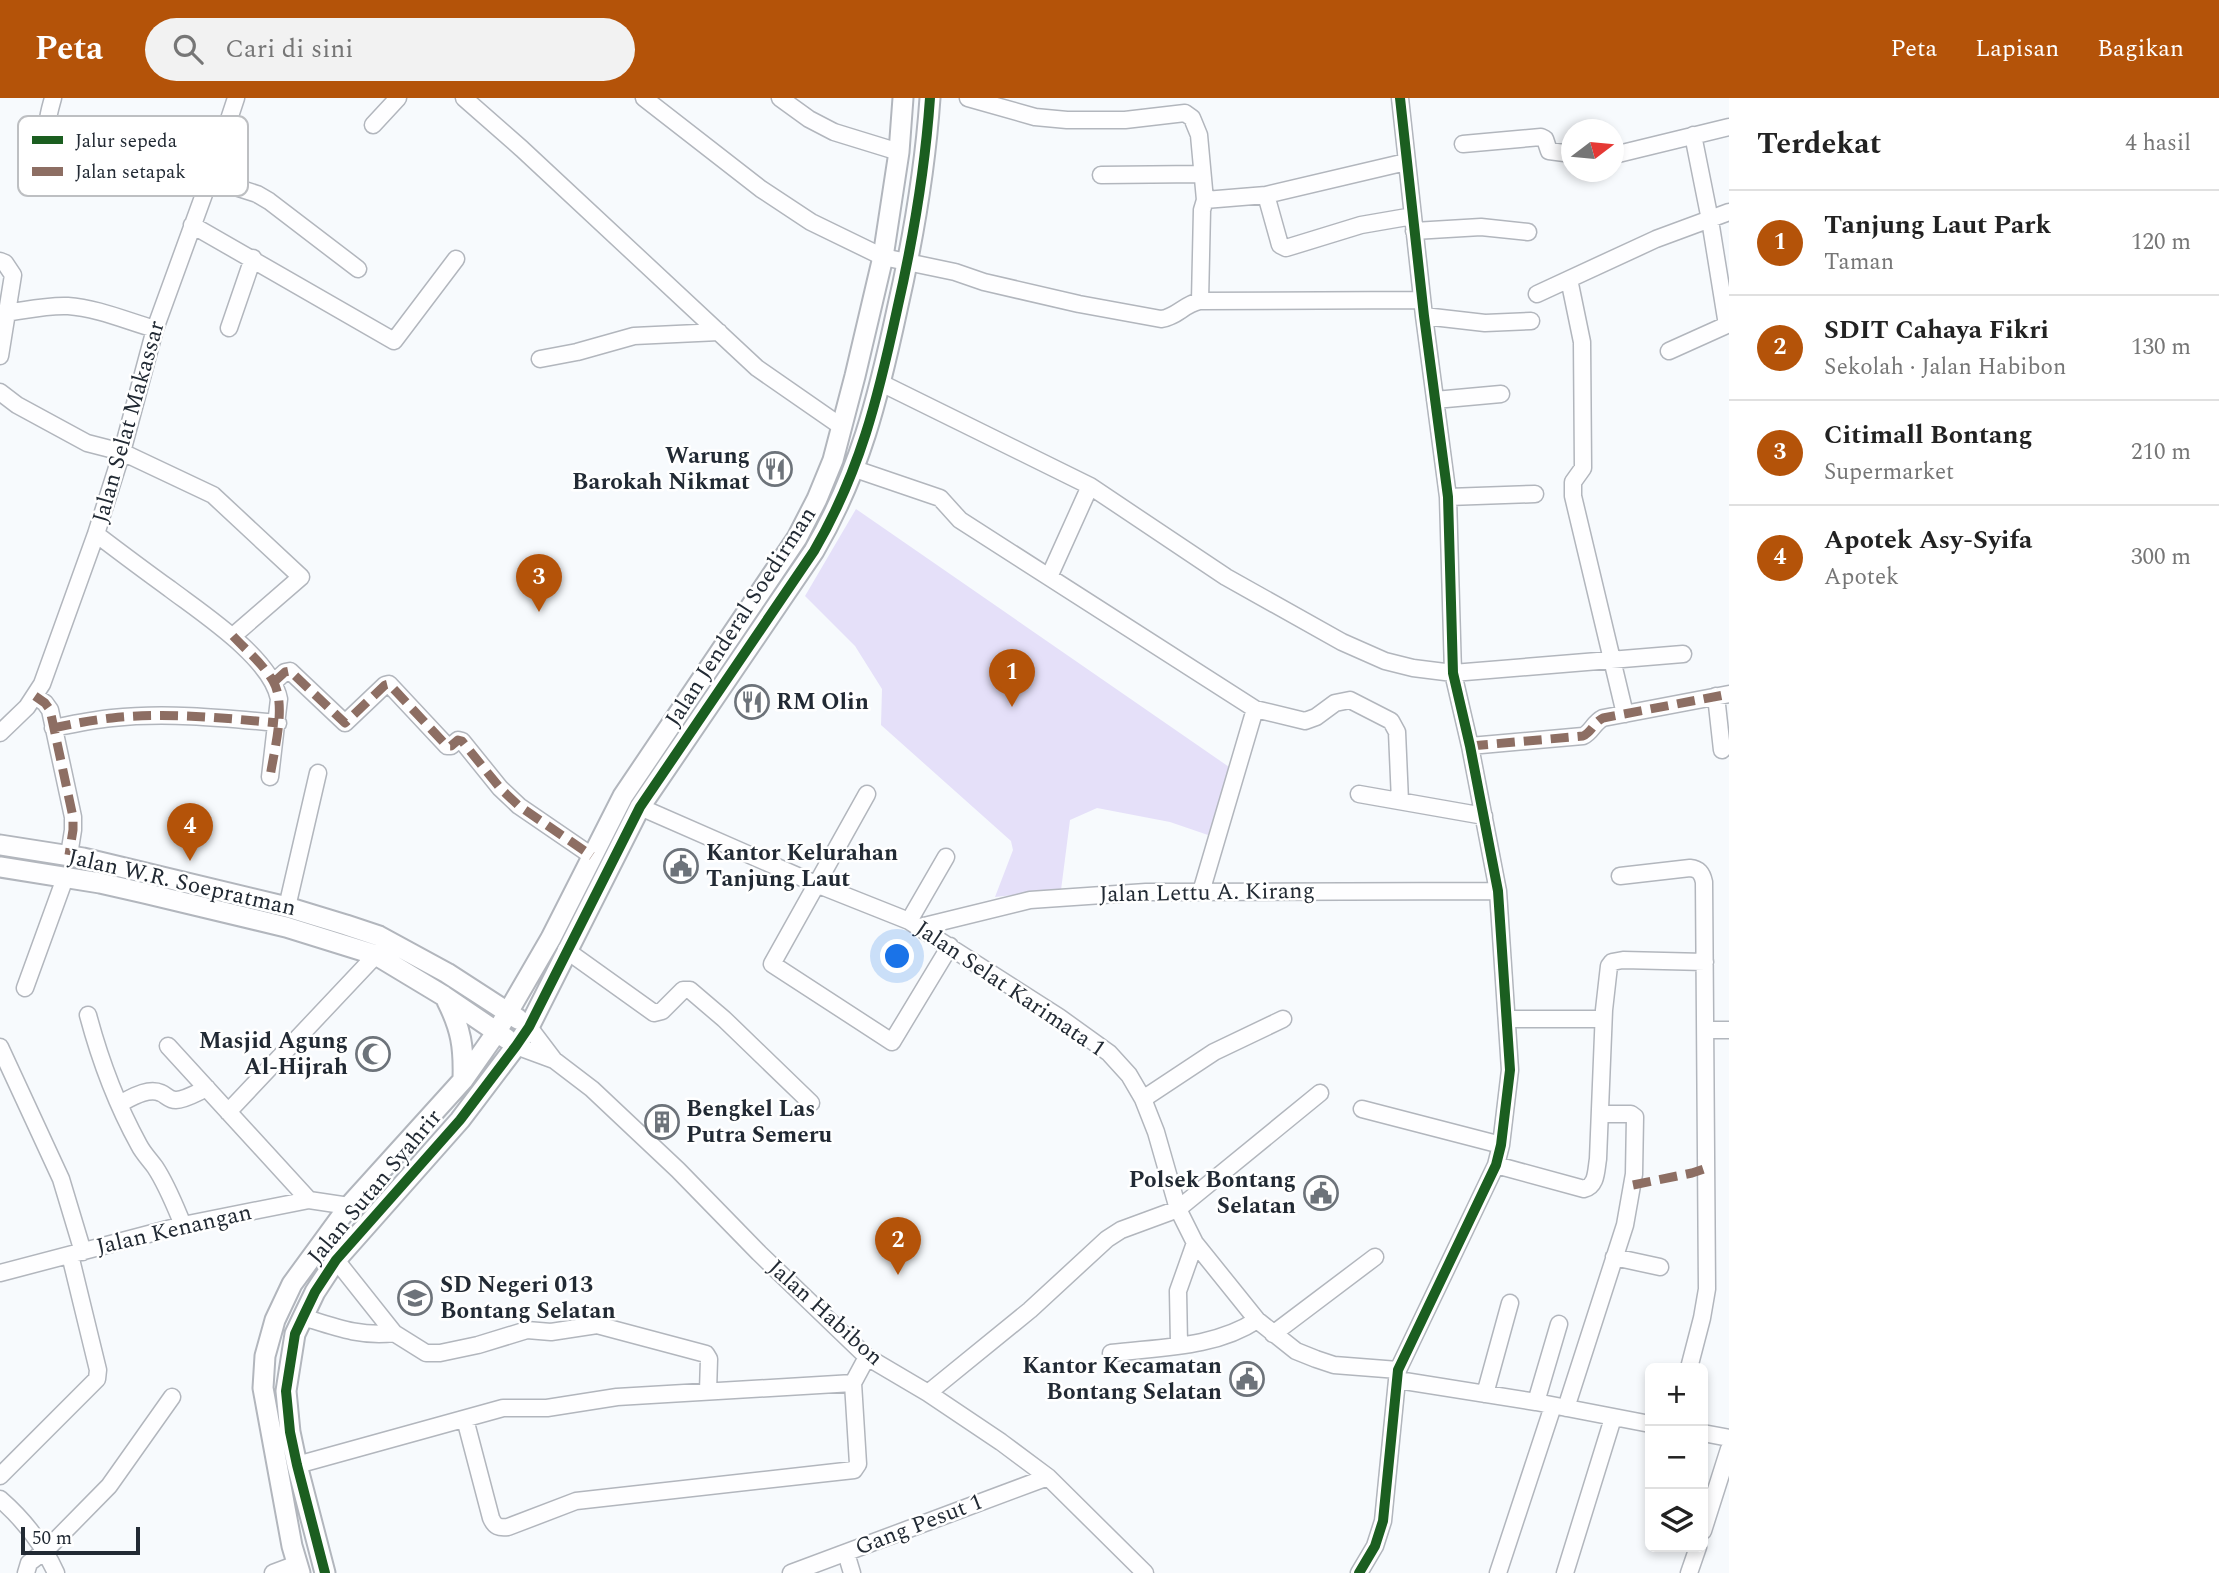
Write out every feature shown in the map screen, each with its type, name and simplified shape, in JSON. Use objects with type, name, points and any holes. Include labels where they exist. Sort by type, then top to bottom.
[{"type":"street","points":[[48,116],[53,98]]},
{"type":"street","name":"Jalan Selat Makassar","points":[[230,116],[236,98]]},
{"type":"street","points":[[373,125],[398,98]]},
{"type":"street","points":[[464,98],[768,377],[842,427]]},
{"type":"street","points":[[644,98],[761,188],[811,222],[883,257],[955,272],[984,282],[1079,304],[1161,319],[1173,316],[1185,305],[1200,301],[1423,308],[1485,323],[1531,321]]},
{"type":"street","points":[[780,98],[809,119],[834,132],[899,152]]},
{"type":"street","name":"Jalan Jenderal Soedirman","points":[[496,1033],[550,940],[623,796],[797,538],[817,499],[833,460],[842,427],[883,257],[899,152],[903,98]]},
{"type":"street","name":"Jalan Jenderal Soedirman","points":[[516,1046],[529,1027],[640,807],[814,551],[855,469],[881,383],[908,262],[926,156],[930,98]]},
{"type":"street","points":[[968,98],[1035,117],[1067,120],[1125,120],[1185,113],[1192,118],[1199,135],[1205,200],[1202,210],[1200,301]]},
{"type":"street","points":[[1359,1573],[1375,1546],[1383,1521],[1398,1375],[1496,1165],[1510,1070],[1497,891],[1485,816],[1453,673],[1448,497],[1423,308],[1400,98]]},
{"type":"street","points":[[1624,152],[1729,127]]},
{"type":"street","points":[[1669,351],[1728,325],[1693,135]]},
{"type":"street","points":[[1463,144],[1541,137],[1545,139],[1549,151],[1561,153]]},
{"type":"street","points":[[1205,200],[1266,195],[1406,162]]},
{"type":"street","points":[[1101,175],[1201,174]]},
{"type":"street","points":[[248,192],[269,201],[358,269]]},
{"type":"street","points":[[1266,195],[1280,245],[1286,248],[1361,225],[1414,224],[1528,232]]},
{"type":"street","name":"Jalan Selat Makassar","points":[[0,733],[35,696],[96,534],[122,452],[155,329],[203,196]]},
{"type":"street","points":[[1537,293],[1656,239],[1729,212]]},
{"type":"street","points":[[192,225],[394,341],[456,259]]},
{"type":"street","points":[[229,328],[253,258]]},
{"type":"street","points":[[0,261],[5,262],[13,275],[1,347]]},
{"type":"street","points":[[1569,279],[1580,329],[1582,355],[1583,468],[1573,482],[1573,496],[1625,713]]},
{"type":"street","points":[[6,313],[68,306],[155,329]]},
{"type":"street","points":[[541,359],[634,336],[719,332]]},
{"type":"street","points":[[881,383],[1090,486],[1226,577],[1342,642],[1385,661],[1453,673],[1684,654]]},
{"type":"street","points":[[0,392],[17,405],[88,443],[122,452],[213,495],[300,577],[233,636]]},
{"type":"street","points":[[1435,400],[1501,394]]},
{"type":"street","points":[[855,469],[940,498],[960,520],[1255,709],[1305,721],[1316,717],[1335,703],[1350,700],[1391,721],[1397,732],[1400,801]]},
{"type":"street","points":[[1049,577],[1090,486]]},
{"type":"street","points":[[1448,497],[1535,494]]},
{"type":"street","points":[[96,534],[233,636],[274,682],[279,699],[278,723],[270,777]]},
{"type":"street","points":[[274,682],[290,671],[345,723],[389,684],[447,746],[458,740],[462,741],[500,788],[519,806],[592,856]]},
{"type":"street","points":[[1470,746],[1583,736],[1596,722],[1625,713],[1723,695],[1723,750]]},
{"type":"street","points":[[35,696],[48,706],[73,817],[69,855]]},
{"type":"street","points":[[1201,892],[1255,709]]},
{"type":"street","points":[[53,728],[134,716],[278,723]]},
{"type":"street","points":[[287,907],[318,772]]},
{"type":"street","points":[[867,794],[772,964],[892,1042],[950,946]]},
{"type":"street","points":[[1359,794],[1485,816]]},
{"type":"street","name":"Jalan Selat Karimata 1","points":[[640,807],[914,924],[1059,1017],[1109,1053],[1129,1075],[1143,1099],[1156,1132],[1178,1209],[1195,1243],[1257,1320],[1296,1352],[1334,1365],[1645,1423]]},
{"type":"street","name":"Jalan W.R. Soepratman","points":[[0,845],[69,855],[148,873],[287,907],[379,936],[447,973],[529,1027]]},
{"type":"street","points":[[914,924],[946,857]]},
{"type":"street","name":"Jalan W.R. Soepratman","points":[[0,867],[144,893],[286,927],[376,956],[444,996],[516,1046]]},
{"type":"street","points":[[1620,876],[1697,869],[1702,874],[1705,894],[1707,1289],[1690,1363]]},
{"type":"street","points":[[144,893],[148,873]]},
{"type":"street","points":[[25,988],[65,878]]},
{"type":"street","name":"Jalan Lettu A. Kirang","points":[[914,924],[1030,900],[1107,893],[1497,891]]},
{"type":"street","points":[[566,950],[654,1013],[662,1011],[683,990],[690,990],[811,1103]]},
{"type":"street","points":[[228,1112],[376,956]]},
{"type":"street","points":[[1496,1165],[1584,1189],[1590,1188],[1594,1183],[1598,1159],[1609,966],[1612,962],[1623,960],[1705,962]]},
{"type":"street","points":[[444,996],[458,1023],[464,1055],[463,1080]]},
{"type":"street","points":[[88,1015],[119,1104],[141,1148],[168,1190],[183,1225]]},
{"type":"street","points":[[1507,1019],[1604,1018]]},
{"type":"street","points":[[1143,1099],[1214,1052],[1283,1019]]},
{"type":"street","name":"Jalan Habibon","points":[[529,1027],[554,1060],[592,1089],[678,1170],[759,1253],[867,1356],[928,1393],[1048,1477],[1145,1573]]},
{"type":"street","points":[[1706,1030],[1729,1030]]},
{"type":"street","name":"Jalan Sutan Syahrir","points":[[297,1561],[263,1388],[265,1356],[275,1320],[292,1284],[349,1206],[463,1080],[496,1033]]},
{"type":"street","points":[[168,1046],[309,1200]]},
{"type":"street","name":"Jalan Habibon","points":[[516,1046],[554,1060]]},
{"type":"street","name":"Jalan Sutan Syahrir","points":[[325,1573],[290,1432],[286,1391],[295,1334],[315,1292],[335,1260],[460,1120],[516,1046]]},
{"type":"street","points":[[0,1047],[61,1179],[98,1370],[97,1379],[0,1476]]},
{"type":"street","points":[[119,1104],[141,1093],[155,1091],[171,1100],[177,1100],[207,1088]]},
{"type":"street","points":[[928,1393],[1030,1310],[1107,1239],[1178,1209],[1320,1093]]},
{"type":"street","points":[[1362,1109],[1501,1145]]},
{"type":"street","points":[[1499,1573],[1614,1258],[1632,1196],[1636,1121],[1631,1114],[1600,1114]]},
{"type":"street","name":"Jalan Kenangan","points":[[0,1273],[183,1225],[309,1200],[349,1206]]},
{"type":"street","points":[[1179,1344],[1178,1291],[1195,1243]]},
{"type":"street","points":[[1273,1334],[1375,1256]]},
{"type":"street","points":[[1614,1258],[1660,1266]]},
{"type":"street","points":[[335,1260],[394,1333],[412,1342],[421,1351],[440,1353],[527,1330],[551,1332],[597,1325],[706,1354],[709,1359],[708,1391]]},
{"type":"street","points":[[1485,1394],[1510,1303]]},
{"type":"street","points":[[303,1317],[354,1333],[374,1336],[394,1333]]},
{"type":"street","points":[[1111,1353],[1217,1339],[1244,1329],[1257,1320]]},
{"type":"street","points":[[1536,1402],[1559,1324]]},
{"type":"street","points":[[465,1419],[491,1518],[499,1527],[508,1527],[576,1501],[854,1471],[858,1464],[853,1383],[867,1356]]},
{"type":"street","points":[[297,1465],[503,1408],[547,1408],[617,1397],[853,1383]]},
{"type":"street","points":[[26,1573],[29,1563],[46,1550],[103,1493],[172,1397]]},
{"type":"street","points":[[1565,1573],[1613,1418]]},
{"type":"street","points":[[1708,1434],[1729,1438]]},
{"type":"street","points":[[1708,1515],[1729,1449]]},
{"type":"street","name":"Gang Pesut 1","points":[[791,1573],[1048,1477]]},
{"type":"street","points":[[0,1499],[46,1550],[56,1573]]},
{"type":"street","points":[[273,1573],[297,1561],[315,1540]]},
{"type":"street","points":[[1689,1573],[1696,1552]]},
{"type":"street","points":[[846,1553],[852,1573]]},
{"type":"shaded area","points":[[856,509],[1232,769],[1208,835],[1170,822],[1097,808],[1070,820],[1061,890],[995,897],[1013,850],[1011,841],[881,725],[882,689],[855,646],[805,596]]},
{"type":"marked path","points":[[233,636],[264,669],[277,691],[278,728],[270,777]]},
{"type":"marked path","points":[[274,682],[290,671],[345,723],[389,684],[447,746],[458,740],[462,741],[500,788],[519,806],[592,856]]},
{"type":"marked path","points":[[1470,746],[1583,736],[1603,718],[1729,694]]},
{"type":"marked path","points":[[35,696],[50,710],[73,817],[69,855]]},
{"type":"marked path","points":[[53,728],[132,716],[195,716],[278,723]]},
{"type":"marked path","points":[[1633,1185],[1707,1168]]},
{"type":"cycle path","points":[[325,1573],[290,1432],[286,1391],[295,1334],[315,1292],[336,1260],[460,1120],[529,1027],[640,807],[814,551],[830,522],[844,492],[875,404],[913,231],[922,178],[930,98]]},
{"type":"cycle path","points":[[1359,1573],[1375,1546],[1383,1521],[1398,1370],[1496,1165],[1510,1070],[1498,891],[1453,673],[1448,497],[1424,316],[1400,98]]},
{"type":"place","name":"Warung Barokah Nikmat","points":[[775,469]]},
{"type":"place","name":"Citimall Bontang","points":[[539,612]]},
{"type":"place","name":"RM Olin","points":[[752,702]]},
{"type":"place","name":"Tanjung Laut Park","points":[[1012,707]]},
{"type":"place","name":"Apotek Asy-Syifa","points":[[190,861]]},
{"type":"place","name":"Kantor Kelurahan Tanjung Laut","points":[[681,866]]},
{"type":"place","name":"Masjid Agung Al-Hijrah","points":[[373,1054]]},
{"type":"place","name":"Bengkel Las Putra Semeru","points":[[662,1122]]},
{"type":"place","name":"Polsek Bontang Selatan","points":[[1321,1193]]},
{"type":"place","name":"SDIT Cahaya Fikri","points":[[898,1275]]},
{"type":"place","name":"SD Negeri 013 Bontang Selatan","points":[[415,1298]]},
{"type":"place","name":"Kantor Kecamatan Bontang Selatan","points":[[1247,1379]]}]
